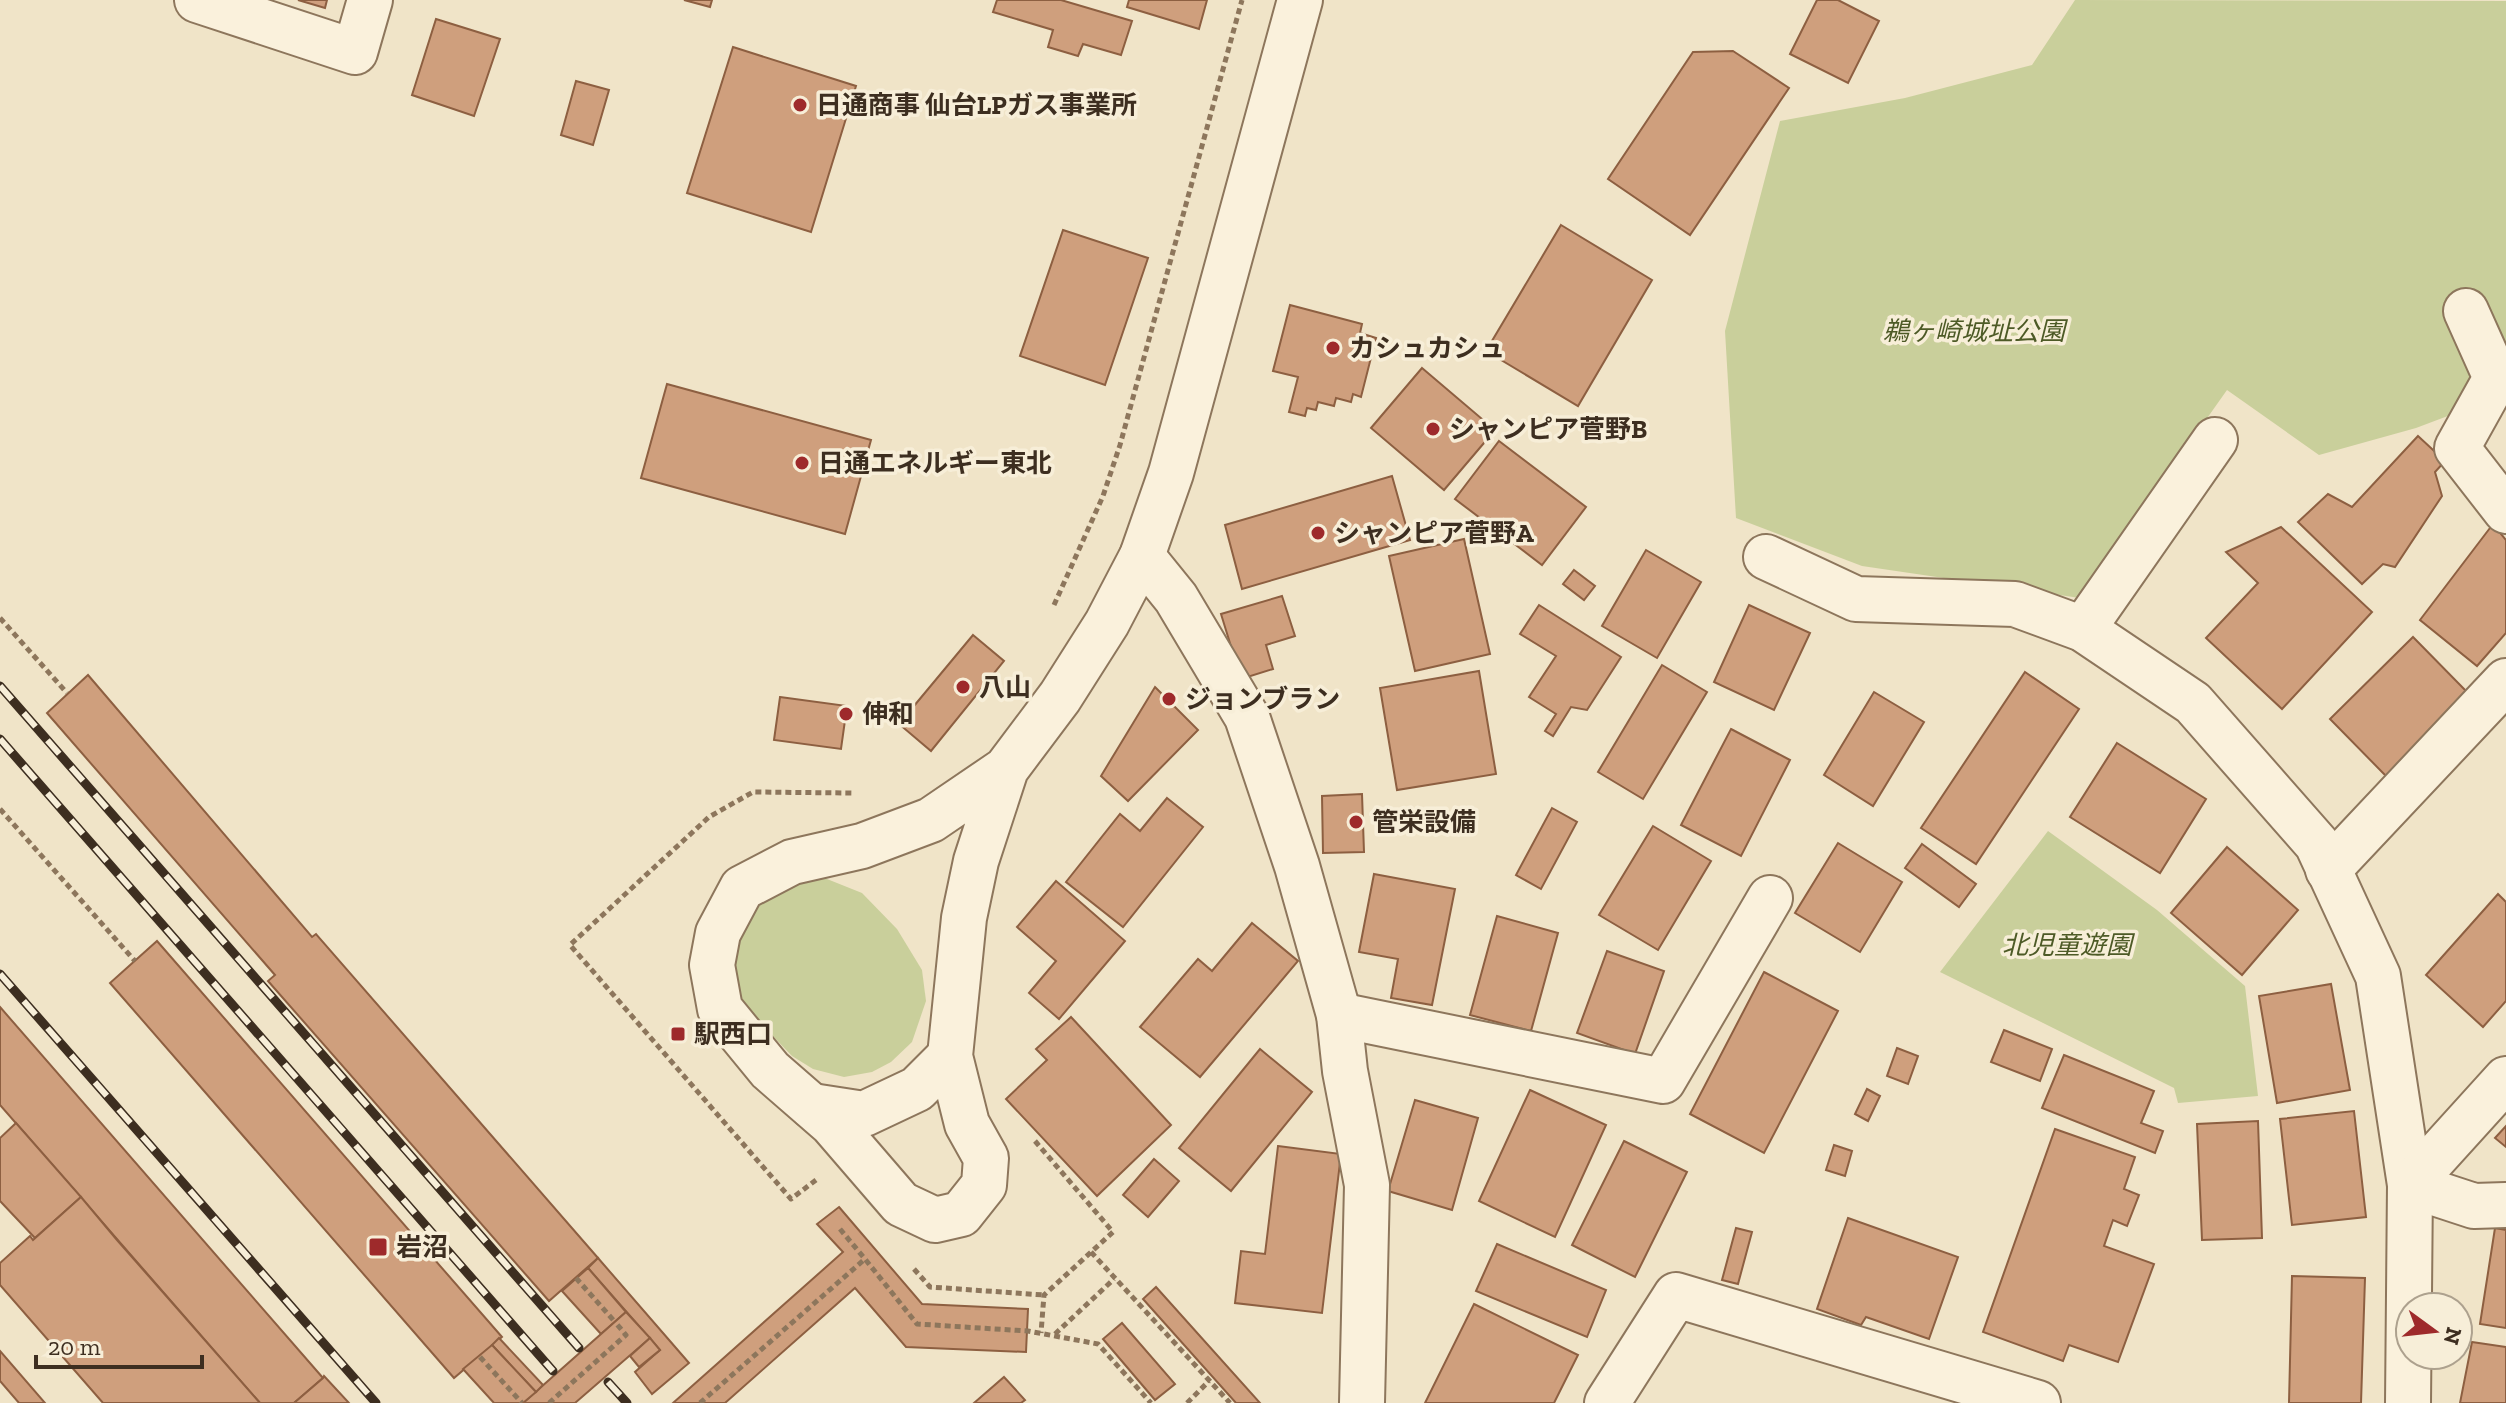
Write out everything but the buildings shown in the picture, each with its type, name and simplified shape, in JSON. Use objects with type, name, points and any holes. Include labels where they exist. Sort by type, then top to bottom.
[{"type":"street","points":[[197,0],[355,52],[370,0]]},
{"type":"street","points":[[1006,769],[931,820],[862,846],[792,862],[742,888],[718,933],[712,965],[720,1009],[770,1070],[832,1124],[901,1204],[935,1220],[961,1214],[984,1185],[986,1158],[967,1124],[950,1056],[964,918],[976,861],[1006,769],[1060,697],[1107,623],[1142,556],[1171,473],[1300,0]]},
{"type":"street","points":[[2466,311],[2496,378],[2457,448],[2506,511]]},
{"type":"street","points":[[2083,629],[2215,440]]},
{"type":"street","points":[[1142,556],[1176,598],[1247,717],[1297,866],[1339,1015],[1345,1071],[1367,1185],[1362,1403]]},
{"type":"street","points":[[1766,557],[1856,599],[2015,604],[2083,629],[2193,703],[2317,844],[2378,976],[2410,1185],[2408,1403]]},
{"type":"street","points":[[2328,870],[2506,681]]},
{"type":"street","points":[[1339,1015],[1663,1081],[1770,898]]},
{"type":"street","points":[[812,1106],[864,1114],[917,1089],[950,1056]]},
{"type":"street","points":[[2410,1185],[2506,1079]]},
{"type":"street","points":[[2410,1185],[2474,1206],[2506,1205]]},
{"type":"street","points":[[1607,1403],[1676,1295],[2038,1403]]},
{"type":"path","points":[[1047,618],[1103,496],[1120,445],[1242,0]]},
{"type":"path","points":[[0,618],[67,693]]},
{"type":"path","points":[[828,1170],[791,1199],[570,945],[709,817],[753,792],[853,793]]},
{"type":"path","points":[[0,809],[135,961]]},
{"type":"path","points":[[1034,1140],[1113,1232],[1044,1295],[1041,1333]]},
{"type":"path","points":[[840,1229],[917,1324],[1041,1333],[1098,1344],[1151,1403]]},
{"type":"path","points":[[1091,1252],[1230,1403]]},
{"type":"path","points":[[700,1403],[865,1259]]},
{"type":"path","points":[[909,1264],[930,1287],[1044,1295]]},
{"type":"path","points":[[549,1403],[626,1335],[576,1278]]},
{"type":"path","points":[[1055,1335],[1114,1279]]},
{"type":"path","points":[[480,1357],[522,1403]]},
{"type":"path","points":[[1187,1403],[1209,1381]]},
{"type":"green space","name":"鵜ヶ崎城址公園","points":[[2075,0],[2506,1],[2506,394],[2416,428],[2319,455],[2227,390],[2080,598],[1862,566],[1736,518],[1725,331],[1780,121],[1905,98],[2032,65]]},
{"type":"green space","name":"北児童遊園","points":[[2048,831],[2157,910],[2245,986],[2258,1096],[2178,1103],[2174,1088],[1940,972]]},
{"type":"green space","points":[[812,873],[862,893],[897,929],[922,970],[926,1001],[912,1042],[891,1062],[872,1072],[844,1077],[813,1069],[792,1056],[739,1001],[732,969],[743,920],[762,899]]},
{"type":"railway","points":[[0,686],[579,1348]]},
{"type":"railway","points":[[0,739],[553,1371]]},
{"type":"railway","points":[[0,974],[376,1403]]},
{"type":"railway","points":[[608,1382],[627,1403]]},
{"type":"place","name":"日通商事 仙台LPガス事業所","points":[[800,105]]},
{"type":"place","name":"カシュカシュ","points":[[1333,348]]},
{"type":"place","name":"シャンピア菅野B","points":[[1433,429]]},
{"type":"place","name":"日通エネルギー東北","points":[[802,463]]},
{"type":"place","name":"シャンピア菅野A","points":[[1318,533]]},
{"type":"place","name":"八山","points":[[963,687]]},
{"type":"place","name":"ジョンブラン","points":[[1169,699]]},
{"type":"place","name":"伸和","points":[[846,714]]},
{"type":"place","name":"管栄設備","points":[[1356,822]]},
{"type":"place","name":"駅西口","points":[[678,1034]]},
{"type":"place","name":"岩沼","points":[[378,1247]]}]
